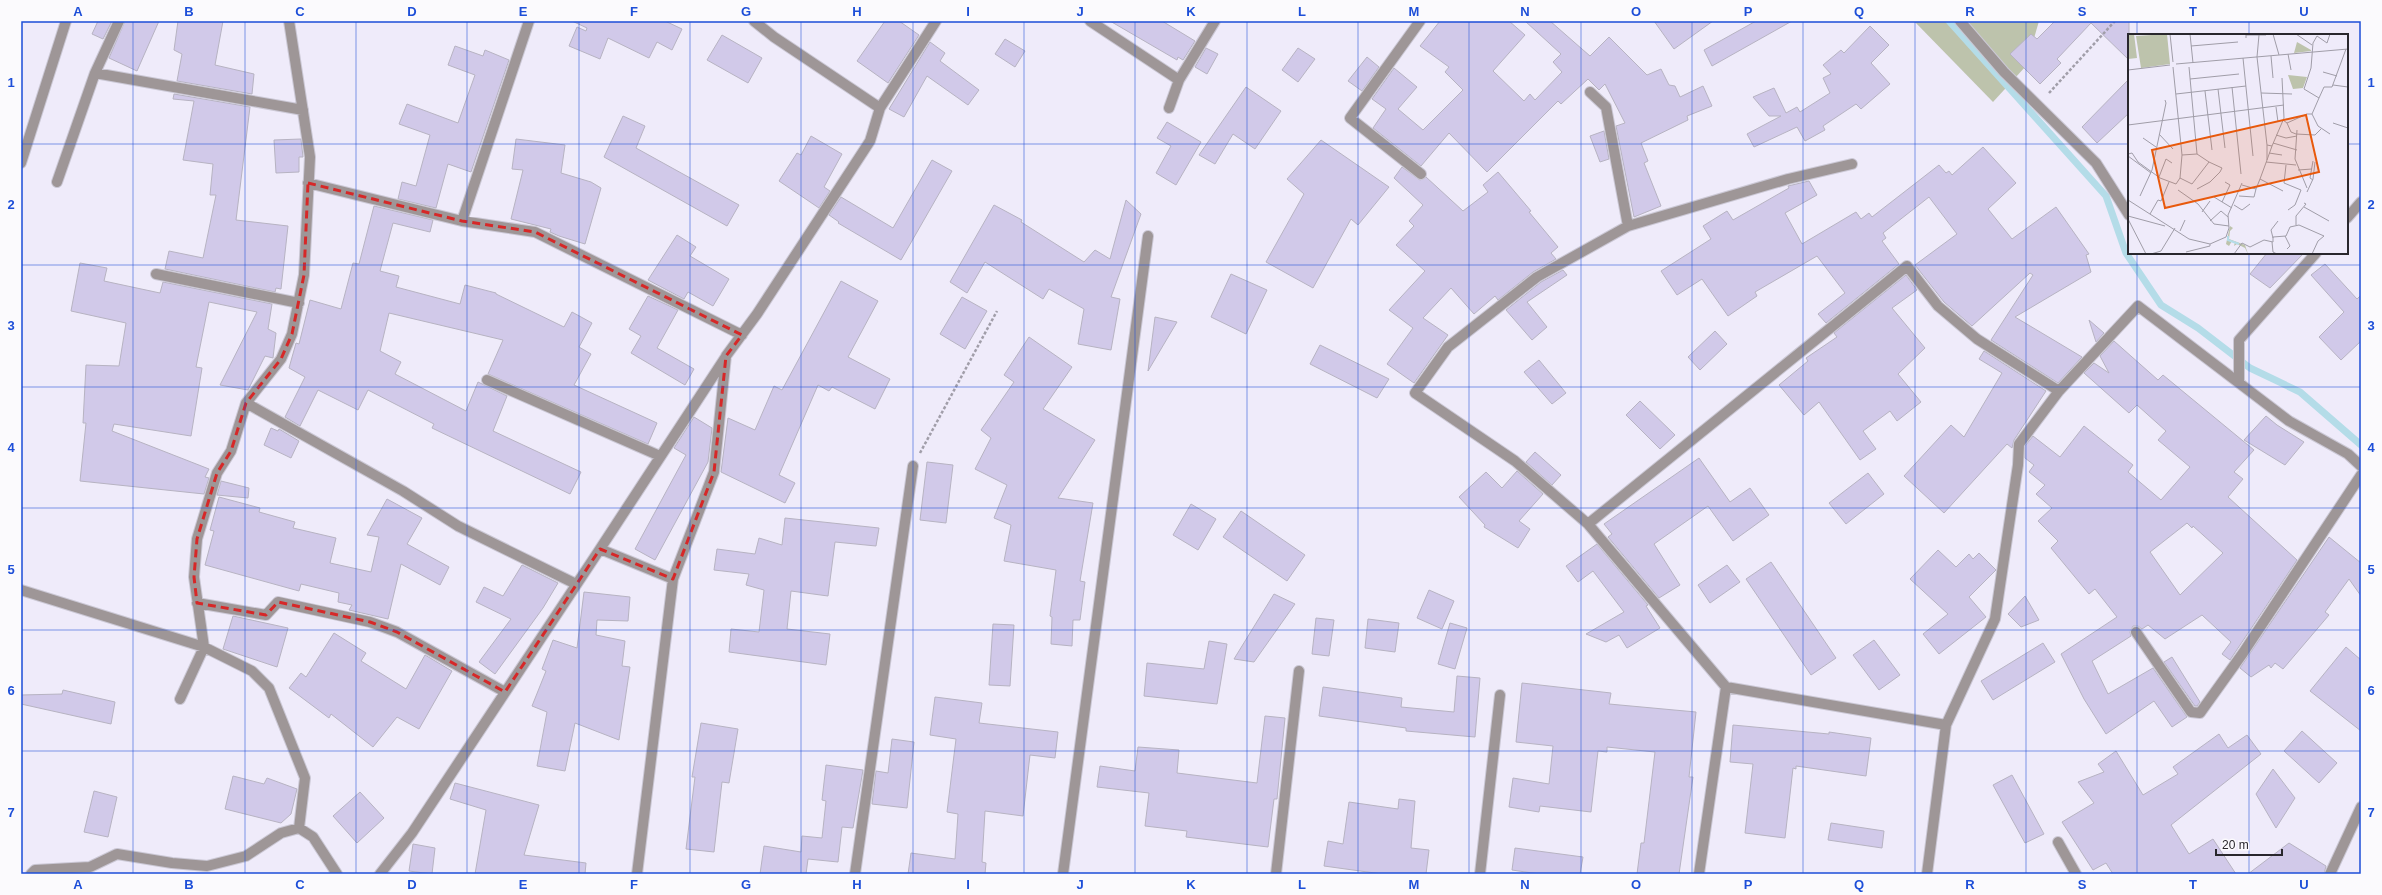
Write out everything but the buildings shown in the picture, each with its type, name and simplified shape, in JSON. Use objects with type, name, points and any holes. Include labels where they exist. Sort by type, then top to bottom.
[{"type":"street","points":[[21,162],[66,21]]},
{"type":"street","points":[[57,182],[95,73],[119,21]]},
{"type":"street","points":[[180,699],[204,647],[194,577],[197,539],[217,473],[231,451],[246,403],[281,359],[292,334],[304,275],[310,157],[289,21]]},
{"type":"street","points":[[462,221],[529,21]]},
{"type":"street","points":[[754,21],[774,37],[880,108]]},
{"type":"street","points":[[380,874],[412,833],[726,356],[742,335],[870,141],[880,108],[936,21]]},
{"type":"street","points":[[1090,21],[1178,80]]},
{"type":"street","points":[[1169,108],[1178,80],[1215,21]]},
{"type":"street","points":[[1420,21],[1350,118],[1421,174]]},
{"type":"street","points":[[1960,21],[2004,72],[2096,163],[2128,213]]},
{"type":"street","points":[[95,73],[303,110]]},
{"type":"street","points":[[1590,92],[1606,107],[1628,226]]},
{"type":"street","points":[[1852,164],[1788,179],[1628,226],[1537,277],[1525,286],[1448,347],[1415,394],[1515,460],[1588,524],[1726,687],[1946,725]]},
{"type":"street","points":[[308,183],[462,221],[535,232],[742,335]]},
{"type":"street","points":[[2348,217],[2361,202]]},
{"type":"street","points":[[1063,874],[1148,236]]},
{"type":"street","points":[[2239,383],[2239,340],[2315,254]]},
{"type":"street","points":[[1588,524],[1907,266],[1938,306],[1978,339],[2059,391]]},
{"type":"street","points":[[156,274],[299,303]]},
{"type":"street","points":[[1927,874],[1946,725],[1995,618],[2018,465],[2019,444],[2059,391],[2138,306],[2289,421],[2348,454],[2361,466]]},
{"type":"street","points":[[637,874],[673,579],[714,472],[726,356]]},
{"type":"street","points":[[487,380],[660,456]]},
{"type":"street","points":[[246,403],[403,491],[458,526],[576,584]]},
{"type":"street","points":[[854,874],[913,466]]},
{"type":"street","points":[[2136,632],[2191,712],[2200,713],[2243,653],[2361,475]]},
{"type":"street","points":[[600,549],[673,579]]},
{"type":"street","points":[[21,590],[204,647],[252,671],[269,688],[305,778],[299,828]]},
{"type":"street","points":[[197,603],[266,615],[278,602],[370,622],[397,632],[505,692]]},
{"type":"street","points":[[1276,874],[1299,671]]},
{"type":"street","points":[[1699,874],[1726,687]]},
{"type":"street","points":[[1480,874],[1500,695]]},
{"type":"street","points":[[2330,874],[2361,807]]},
{"type":"street","points":[[31,874],[35,870],[90,867],[117,854],[172,863],[207,866],[246,856],[281,833],[299,828],[314,837],[337,874]]},
{"type":"street","points":[[2058,842],[2076,874]]},
{"type":"path","points":[[2038,105],[2115,21]]},
{"type":"path","points":[[913,466],[996,311]]},
{"type":"highlighted area","points":[[308,183],[462,221],[535,232],[742,335],[726,356],[714,472],[673,579],[600,549],[505,692],[397,632],[370,622],[278,602],[266,615],[197,603],[194,577],[197,539],[217,473],[231,451],[246,403],[281,359],[292,334],[304,275]]},
{"type":"green space","points":[[1914,21],[2039,21],[2026,66],[1993,102]]},
{"type":"waterway","points":[[1949,21],[2106,196],[2126,253],[2161,305],[2198,328],[2250,368],[2300,392],[2361,445]]}]
